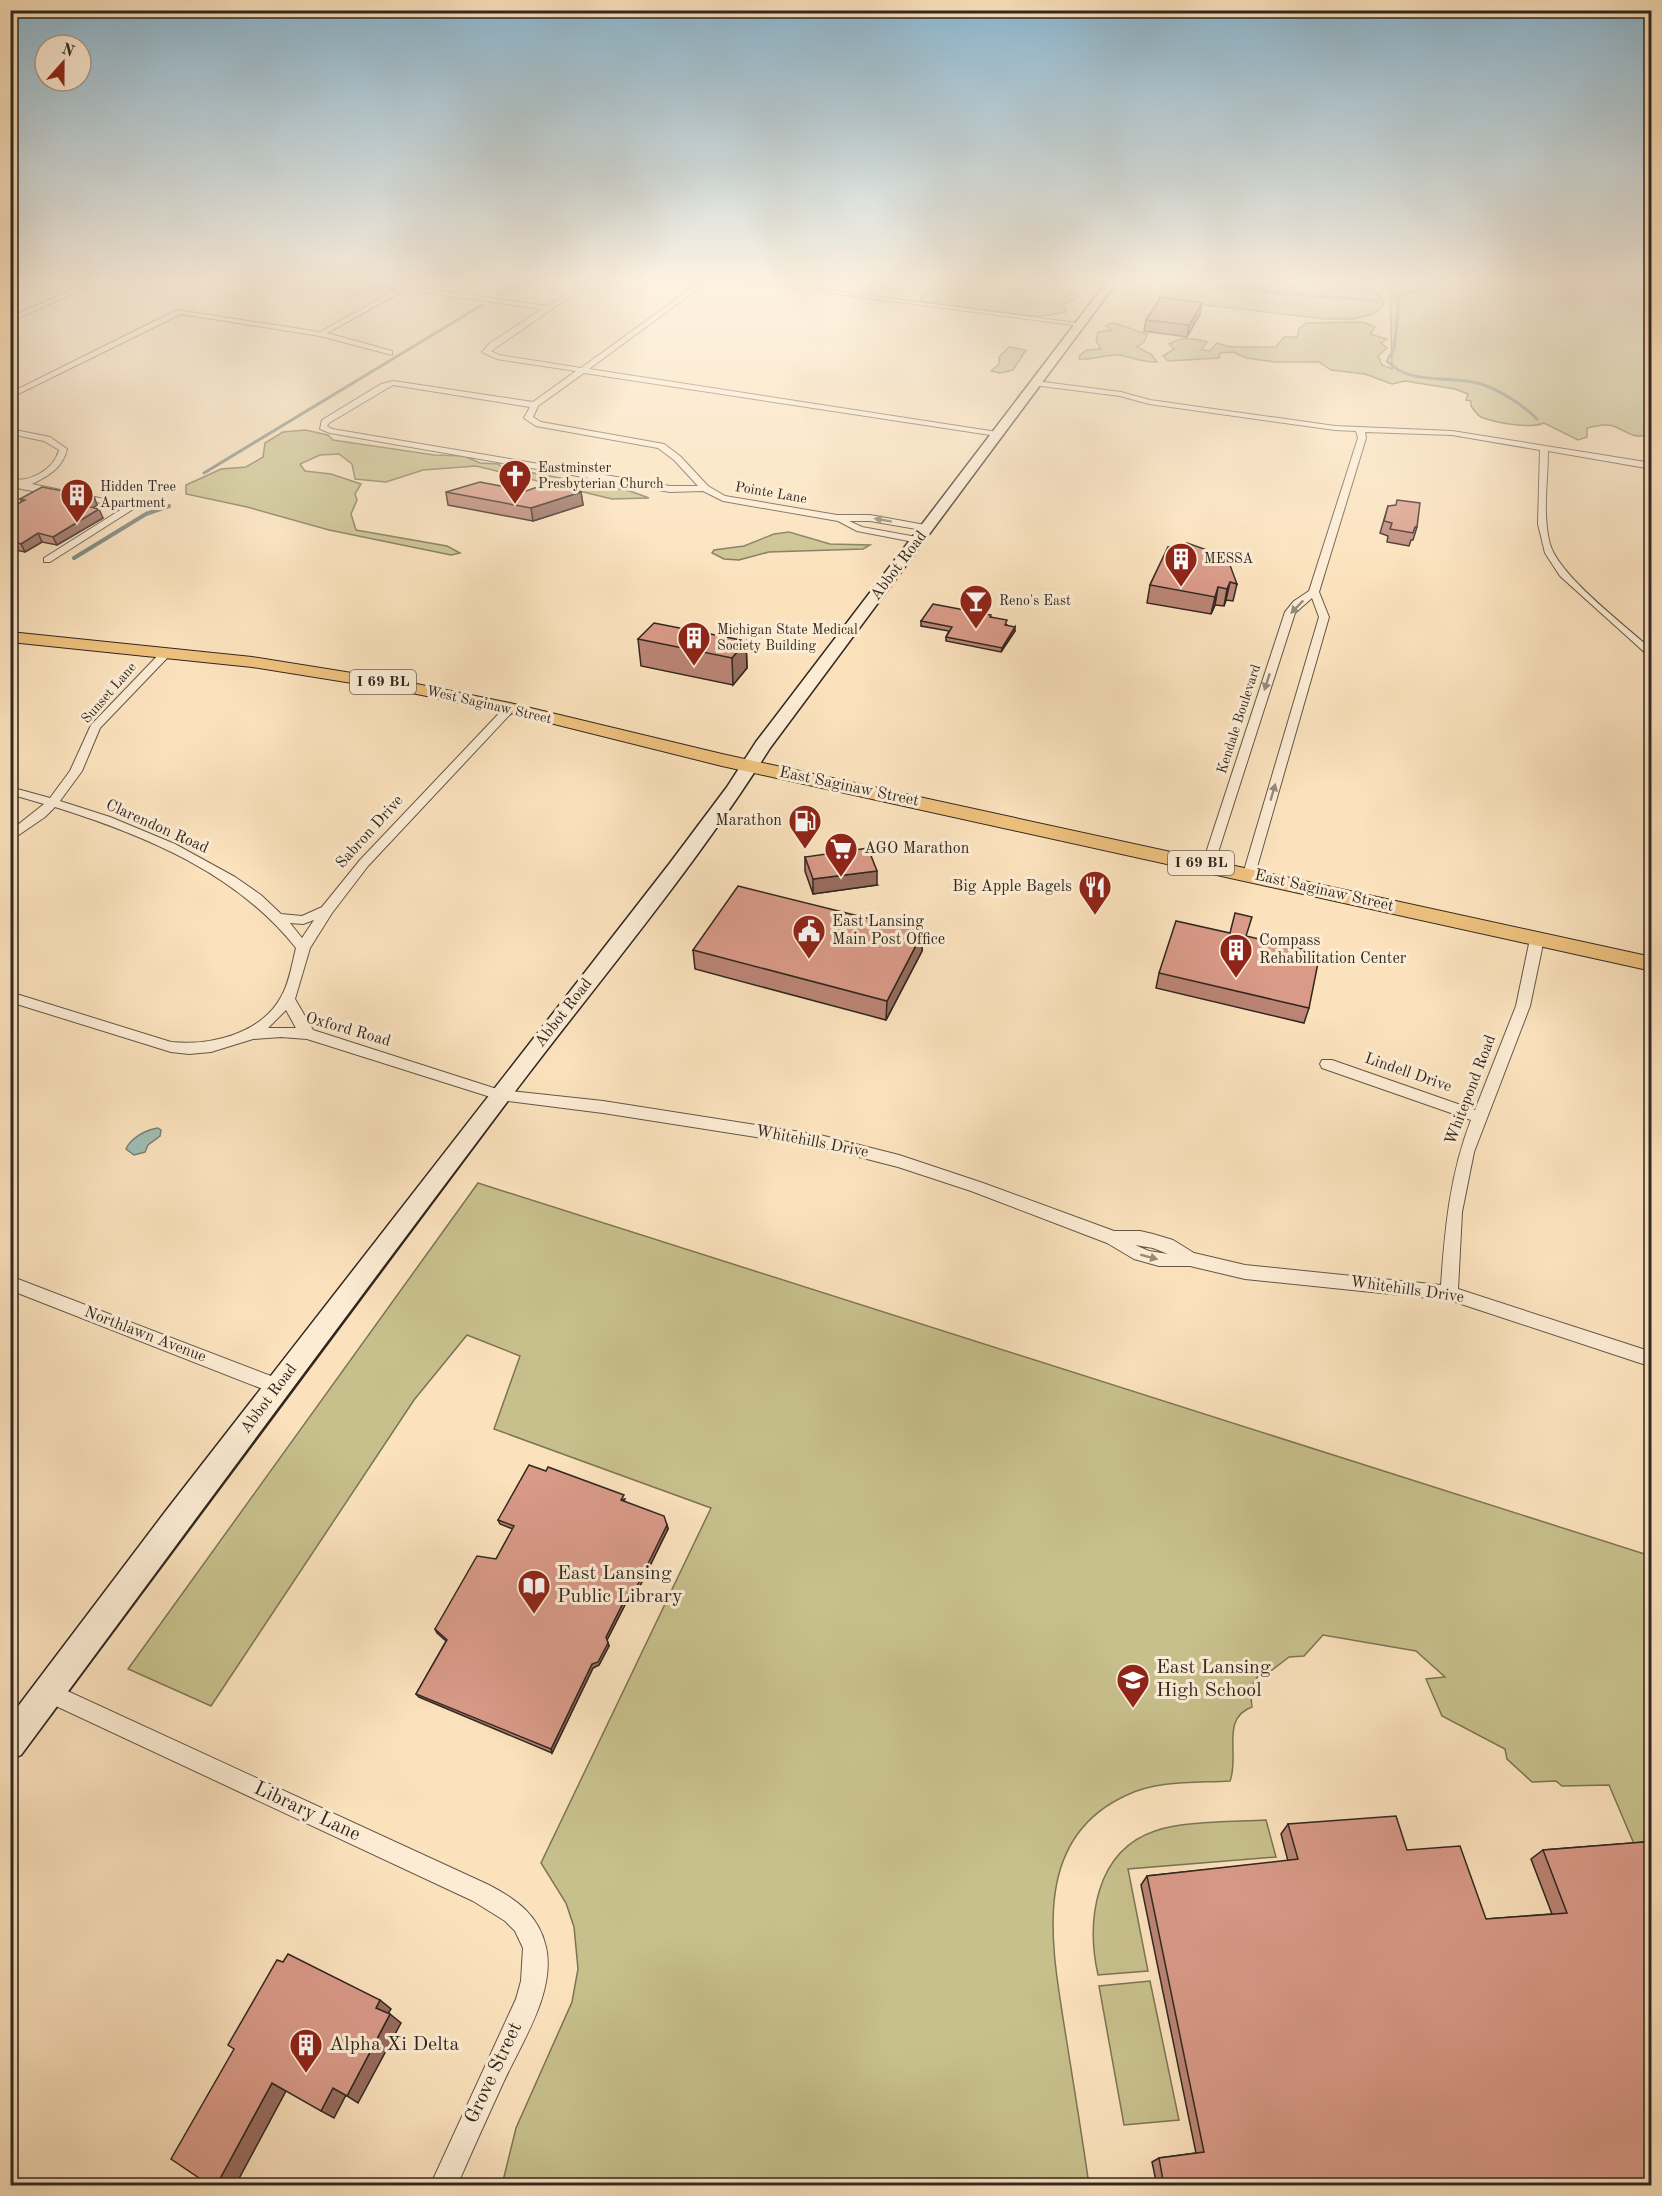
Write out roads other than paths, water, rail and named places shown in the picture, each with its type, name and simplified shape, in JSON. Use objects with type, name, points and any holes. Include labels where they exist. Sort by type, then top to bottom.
[{"type":"main road","name":"Abbot Road","points":[[10,1744],[500,1095],[677,867],[749,765],[1037,381]]},
{"type":"main road","name":"West Saginaw Street","points":[[10,637],[167,652],[326,673],[402,686],[510,708],[749,765]]},
{"type":"main road","name":"East Saginaw Street","points":[[749,765],[1652,964]]},
{"type":"street","points":[[10,396],[39,381]]},
{"type":"street","points":[[535,405],[569,381]]},
{"type":"street","points":[[653,381],[997,434]]},
{"type":"street","name":"Pointe Lane","points":[[704,488],[670,489],[330,431],[323,427],[325,422],[384,386],[393,383],[535,405],[529,414],[531,421],[637,440],[666,449],[704,488],[723,498],[837,518]]},
{"type":"street","points":[[1033,387],[1121,403],[1149,402],[1360,429],[1452,433],[1652,466]]},
{"type":"street","points":[[1249,874],[1324,617],[1314,592],[1362,438],[1360,429]]},
{"type":"street","points":[[10,432],[54,442],[63,449],[62,456],[51,469],[10,492]]},
{"type":"street","points":[[1544,448],[1544,532],[1546,546],[1553,560],[1563,574],[1652,656]]},
{"type":"street","points":[[10,482],[133,506],[47,560]]},
{"type":"street","points":[[837,518],[860,529],[923,534]]},
{"type":"street","points":[[837,518],[870,518],[923,534]]},
{"type":"street","name":"Kendale Boulevard","points":[[1208,865],[1290,612],[1314,592]]},
{"type":"street","name":"Sunset Lane","points":[[10,837],[41,814],[54,801],[76,771],[95,727],[167,652]]},
{"type":"street","name":"Sabron Drive","points":[[252,1034],[288,999],[303,948],[327,910],[372,854],[510,708]]},
{"type":"street","name":"Clarendon Road","points":[[10,789],[54,801],[178,851],[218,872],[256,898],[278,918],[303,948]]},
{"type":"street","points":[[278,918],[303,920],[327,910]]},
{"type":"street","name":"Whitepond Road","points":[[1449,1293],[1454,1212],[1466,1152],[1523,1006],[1537,939]]},
{"type":"street","name":"Oxford Road","points":[[10,997],[171,1047],[189,1049],[211,1047],[252,1034],[281,1032],[308,1034],[500,1095]]},
{"type":"street","points":[[288,999],[296,1017],[308,1034]]},
{"type":"street","name":"Lindell Drive","points":[[1327,1064],[1478,1117]]},
{"type":"street","name":"Whitehills Drive","points":[[500,1095],[603,1107],[820,1141],[899,1161],[977,1187],[1113,1238],[1131,1251],[1152,1259],[1178,1261],[1190,1259],[1245,1272],[1449,1293],[1652,1360]]},
{"type":"street","name":"Northlawn Avenue","points":[[10,1283],[278,1387]]},
{"type":"street","name":"Library Lane","points":[[50,1693],[501,1903],[524,1922],[532,1938],[536,1958]]},
{"type":"street","name":"Grove Street","points":[[443,2186],[528,2001],[534,1980],[536,1958]]},
{"type":"water","points":[[158,1128],[161,1130],[160,1136],[148,1145],[145,1152],[134,1155],[126,1149],[139,1135]]},
{"type":"waterway","points":[[204,473],[355,381]]},
{"type":"waterway","points":[[1471,381],[1511,398],[1537,419]]},
{"type":"waterway","points":[[74,558],[146,514],[169,506]]},
{"type":"place","name":"Eastminster Presbyterian Church","points":[[515,505]]},
{"type":"place","name":"Hidden Tree Apartment","points":[[77,524]]},
{"type":"place","name":"MESSA","points":[[1181,588]]},
{"type":"place","name":"Reno's East","points":[[976,630]]},
{"type":"place","name":"Michigan State Medical Society Building","points":[[694,667]]},
{"type":"place","name":"Marathon","points":[[805,850]]},
{"type":"place","name":"AGO Marathon","points":[[841,878]]},
{"type":"place","name":"Big Apple Bagels","points":[[1095,916]]},
{"type":"place","name":"East Lansing Main Post Office","points":[[809,960]]},
{"type":"place","name":"Compass Rehabilitation Center","points":[[1236,979]]},
{"type":"place","name":"East Lansing Public Library","points":[[534,1615]]},
{"type":"place","name":"East Lansing High School","points":[[1133,1709]]},
{"type":"place","name":"Alpha Xi Delta","points":[[306,2074]]}]
